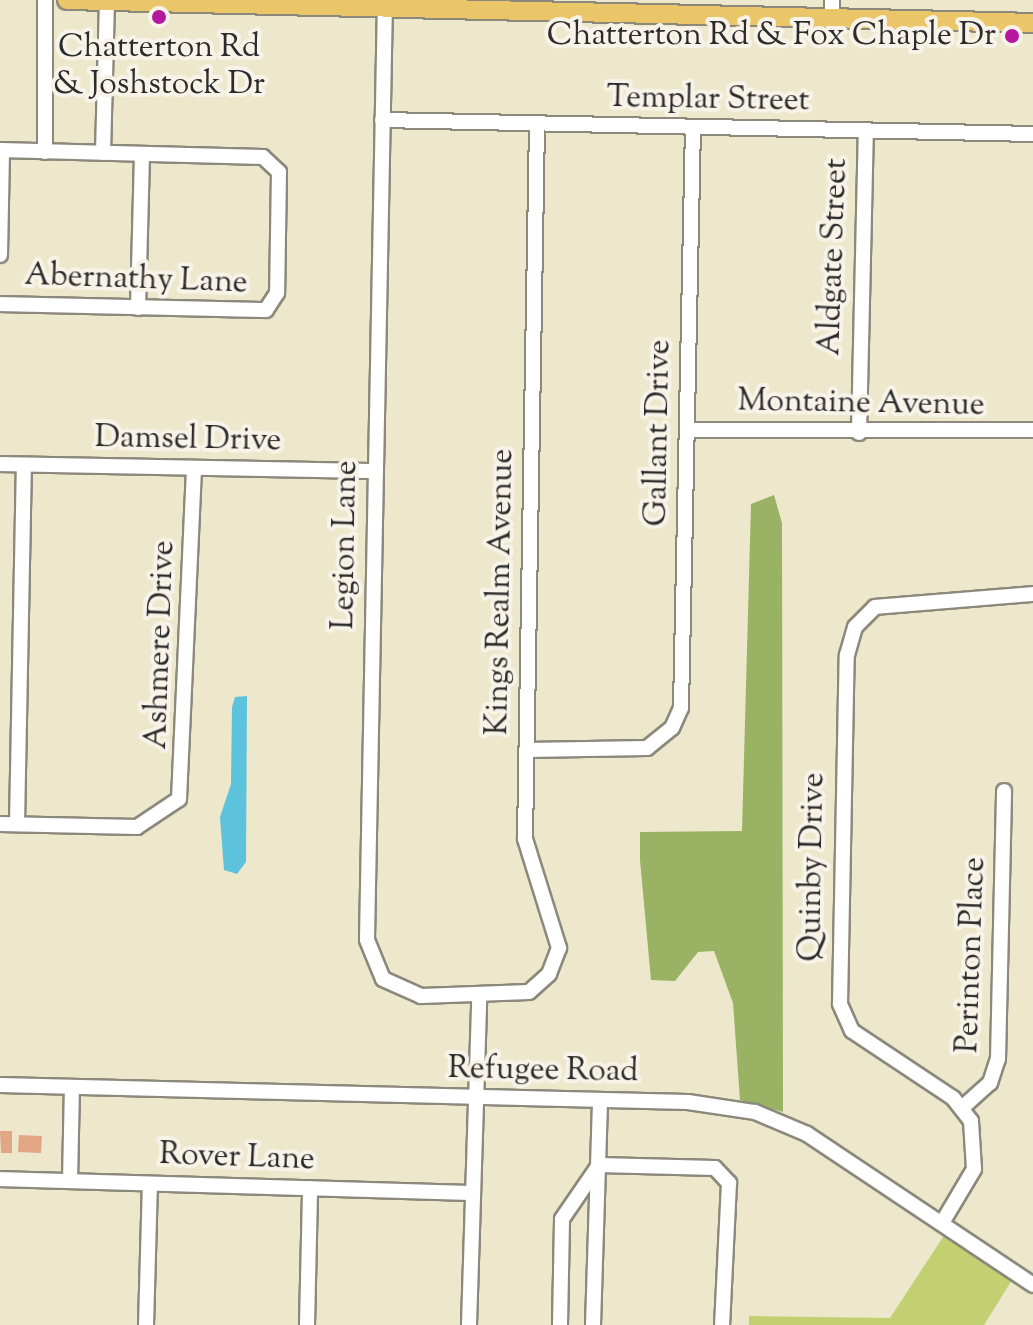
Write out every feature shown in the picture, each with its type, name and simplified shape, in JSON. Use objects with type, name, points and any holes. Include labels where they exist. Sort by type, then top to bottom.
[{"type":"main road","points":[[67,0],[832,9],[1033,23]]},
{"type":"street","points":[[45,0],[45,152]]},
{"type":"street","points":[[103,153],[107,1]]},
{"type":"street","name":"Legion Lane","points":[[385,4],[367,940],[378,985],[408,994],[479,998]]},
{"type":"street","name":"Templar Street","points":[[382,120],[1033,134]]},
{"type":"street","name":"Kings Realm Avenue","points":[[479,998],[529,992],[549,974],[559,948],[525,839],[537,124]]},
{"type":"street","name":"Gallant Drive","points":[[526,750],[626,752],[670,741],[682,697],[693,127]]},
{"type":"street","name":"Aldgate Street","points":[[859,433],[866,130]]},
{"type":"street","points":[[0,255],[1,150],[142,154],[138,308]]},
{"type":"street","name":"Abernathy Lane","points":[[0,304],[270,308],[277,293],[277,166],[263,157],[142,154]]},
{"type":"street","name":"Montaine Avenue","points":[[687,430],[859,433],[1033,430]]},
{"type":"street","name":"Damsel Drive","points":[[0,464],[376,471]]},
{"type":"street","points":[[0,824],[17,824],[24,465]]},
{"type":"street","name":"Ashmere Drive","points":[[17,824],[137,827],[162,816],[185,782],[194,468]]},
{"type":"street","name":"Quinby Drive","points":[[963,1107],[860,1038],[840,1004],[847,655],[855,627],[875,607],[1033,594]]},
{"type":"street","name":"Perinton Place","points":[[963,1107],[990,1083],[998,1059],[1004,791]]},
{"type":"street","points":[[469,1325],[479,998]]},
{"type":"street","name":"Refugee Road","points":[[0,1085],[688,1102],[776,1119],[942,1223],[1033,1285]]},
{"type":"street","points":[[70,1181],[72,1087]]},
{"type":"street","points":[[593,1325],[600,1100]]},
{"type":"street","points":[[942,1223],[976,1160],[963,1107]]},
{"type":"street","points":[[560,1325],[562,1219],[599,1165]]},
{"type":"street","points":[[599,1165],[715,1168],[729,1183],[722,1325]]},
{"type":"street","name":"Rover Lane","points":[[0,1179],[472,1193]]},
{"type":"street","points":[[146,1325],[150,1184]]},
{"type":"street","points":[[307,1325],[310,1188]]},
{"type":"green space","points":[[774,495],[782,523],[783,1112],[740,1100],[733,1003],[714,951],[698,952],[675,981],[651,980],[640,860],[640,832],[742,831],[751,504]]},
{"type":"green space","points":[[945,1234],[1012,1280],[984,1325],[749,1325],[749,1316],[890,1318]]},
{"type":"water","points":[[247,696],[246,862],[237,874],[224,870],[220,817],[231,784],[232,707],[235,697]]},
{"type":"building","points":[[0,1131],[12,1131],[12,1153],[1,1153]]},
{"type":"building","points":[[19,1135],[42,1136],[41,1153],[18,1152]]},
{"type":"place","name":"Chatterton Rd & Joshstock Dr","points":[[159,17]]},
{"type":"place","name":"Chatterton Rd & Fox Chaple Dr","points":[[1012,36]]}]
